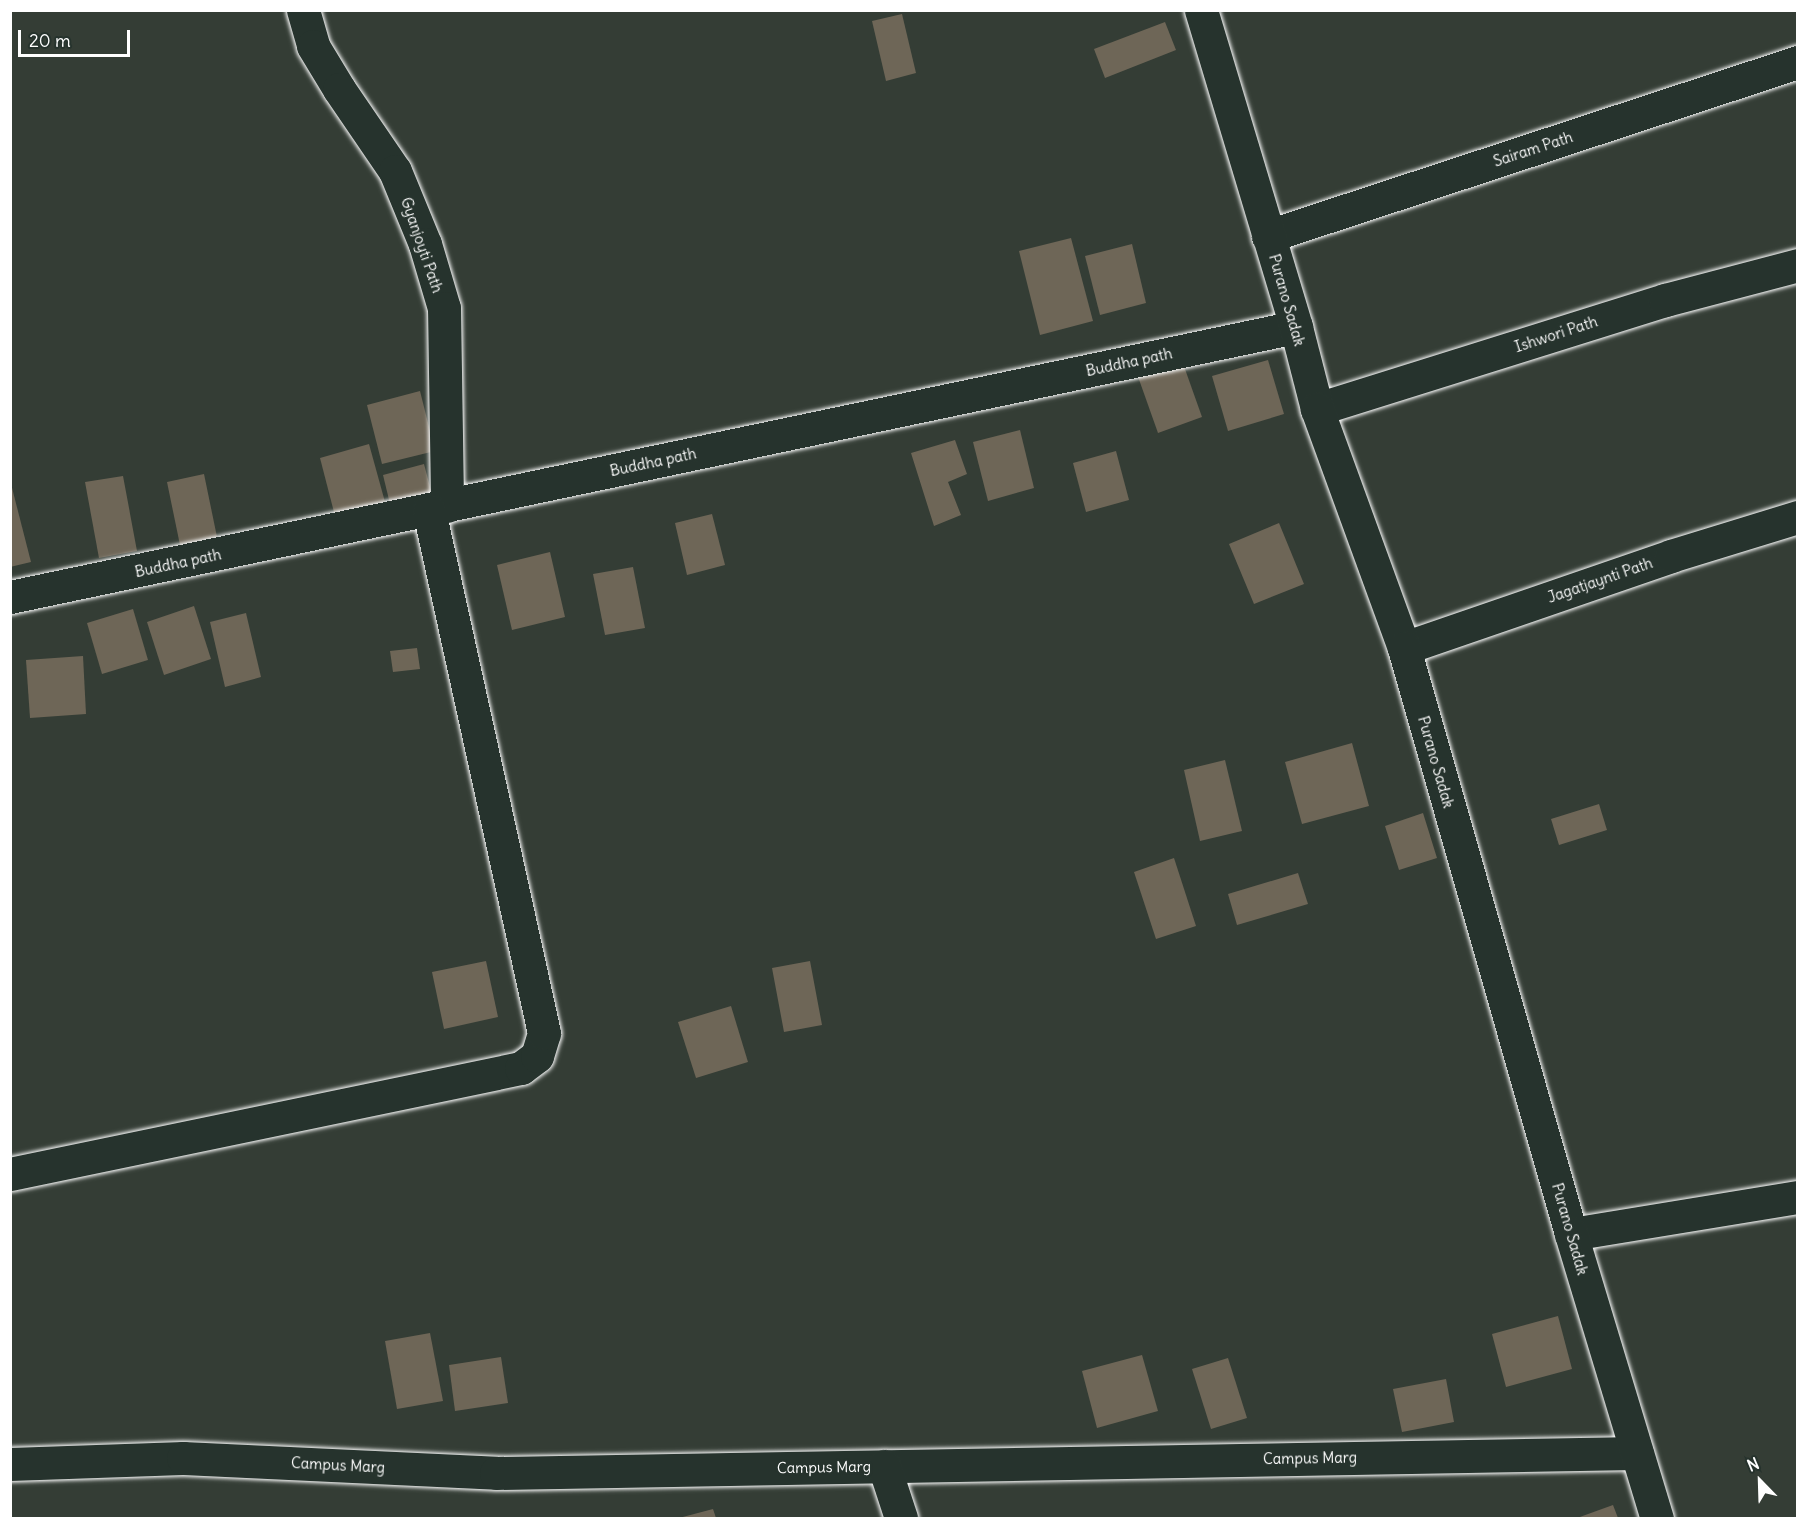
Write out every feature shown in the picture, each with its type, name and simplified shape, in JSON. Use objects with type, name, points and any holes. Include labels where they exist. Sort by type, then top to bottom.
[{"type":"street","name":"Gyanjoyti Path","points":[[10,1174],[521,1068],[537,1056],[544,1033],[438,508],[444,308],[431,265],[394,171],[313,46],[303,10]]},
{"type":"street","name":"Purano Sadak","points":[[1201,10],[1296,327],[1317,409],[1404,648],[1571,1234],[1657,1518]]},
{"type":"street","name":"Sairam Path","points":[[1268,236],[1797,62]]},
{"type":"street","name":"Ishwori Path","points":[[1317,409],[1665,300],[1797,265]]},
{"type":"street","name":"Buddha path","points":[[10,597],[1296,327]]},
{"type":"street","name":"Jagatjaynti Path","points":[[1404,648],[1671,555],[1797,517]]},
{"type":"street","points":[[1571,1234],[1797,1197]]},
{"type":"street","name":"Campus Marg","points":[[10,1464],[183,1458],[496,1473],[1637,1453]]},
{"type":"street","points":[[884,1466],[901,1518]]},
{"type":"building","points":[[902,14],[916,73],[886,81],[872,21]]},
{"type":"building","points":[[1165,22],[1176,50],[1105,78],[1094,49]]},
{"type":"building","points":[[1071,238],[1093,321],[1040,335],[1019,251]]},
{"type":"building","points":[[1132,244],[1146,303],[1100,315],[1085,256]]},
{"type":"building","points":[[1180,355],[1202,417],[1158,433],[1136,371]]},
{"type":"building","points":[[1268,360],[1284,414],[1228,431],[1212,376]]},
{"type":"building","points":[[420,391],[435,451],[382,464],[367,405]]},
{"type":"building","points":[[1020,430],[1034,488],[988,501],[973,442]]},
{"type":"building","points":[[955,440],[967,474],[948,482],[961,515],[934,526],[911,453]]},
{"type":"building","points":[[369,444],[385,502],[335,516],[320,458]]},
{"type":"building","points":[[1116,451],[1129,500],[1086,512],[1073,463]]},
{"type":"building","points":[[424,464],[433,498],[391,508],[383,475]]},
{"type":"building","points":[[204,474],[217,537],[180,545],[167,482]]},
{"type":"building","points":[[123,476],[137,551],[99,558],[85,482]]},
{"type":"building","points":[[10,480],[31,562],[10,567]]},
{"type":"building","points":[[712,514],[725,565],[687,575],[675,523]]},
{"type":"building","points":[[1279,523],[1304,584],[1254,604],[1229,544]]},
{"type":"building","points":[[550,552],[565,617],[512,630],[497,565]]},
{"type":"building","points":[[633,567],[645,628],[605,635],[593,574]]},
{"type":"building","points":[[194,606],[211,659],[164,675],[147,622]]},
{"type":"building","points":[[133,609],[148,660],[102,674],[87,623]]},
{"type":"building","points":[[246,613],[261,677],[225,687],[210,622]]},
{"type":"building","points":[[417,648],[420,669],[393,672],[390,651]]},
{"type":"building","points":[[83,656],[86,714],[30,718],[26,660]]},
{"type":"building","points":[[1352,743],[1369,806],[1302,824],[1285,762]]},
{"type":"building","points":[[1225,760],[1242,831],[1200,841],[1184,770]]},
{"type":"building","points":[[1599,804],[1607,830],[1559,845],[1551,819]]},
{"type":"building","points":[[1423,813],[1437,858],[1399,870],[1385,826]]},
{"type":"building","points":[[1174,858],[1196,926],[1156,939],[1134,872]]},
{"type":"building","points":[[1298,873],[1308,904],[1237,925],[1228,894]]},
{"type":"building","points":[[486,961],[498,1017],[444,1029],[432,972]]},
{"type":"building","points":[[810,961],[822,1025],[784,1032],[772,968]]},
{"type":"building","points":[[731,1006],[748,1062],[696,1078],[678,1022]]},
{"type":"building","points":[[1558,1316],[1572,1369],[1506,1387],[1492,1334]]},
{"type":"building","points":[[430,1333],[443,1401],[397,1409],[385,1341]]},
{"type":"building","points":[[1142,1355],[1158,1411],[1097,1428],[1082,1371]]},
{"type":"building","points":[[501,1357],[508,1403],[455,1411],[449,1365]]},
{"type":"building","points":[[1228,1358],[1247,1418],[1211,1429],[1192,1369]]},
{"type":"building","points":[[1446,1379],[1454,1422],[1402,1432],[1393,1389]]},
{"type":"building","points":[[1613,1505],[1618,1518],[1577,1518]]},
{"type":"building","points":[[713,1509],[716,1518],[679,1518]]}]
